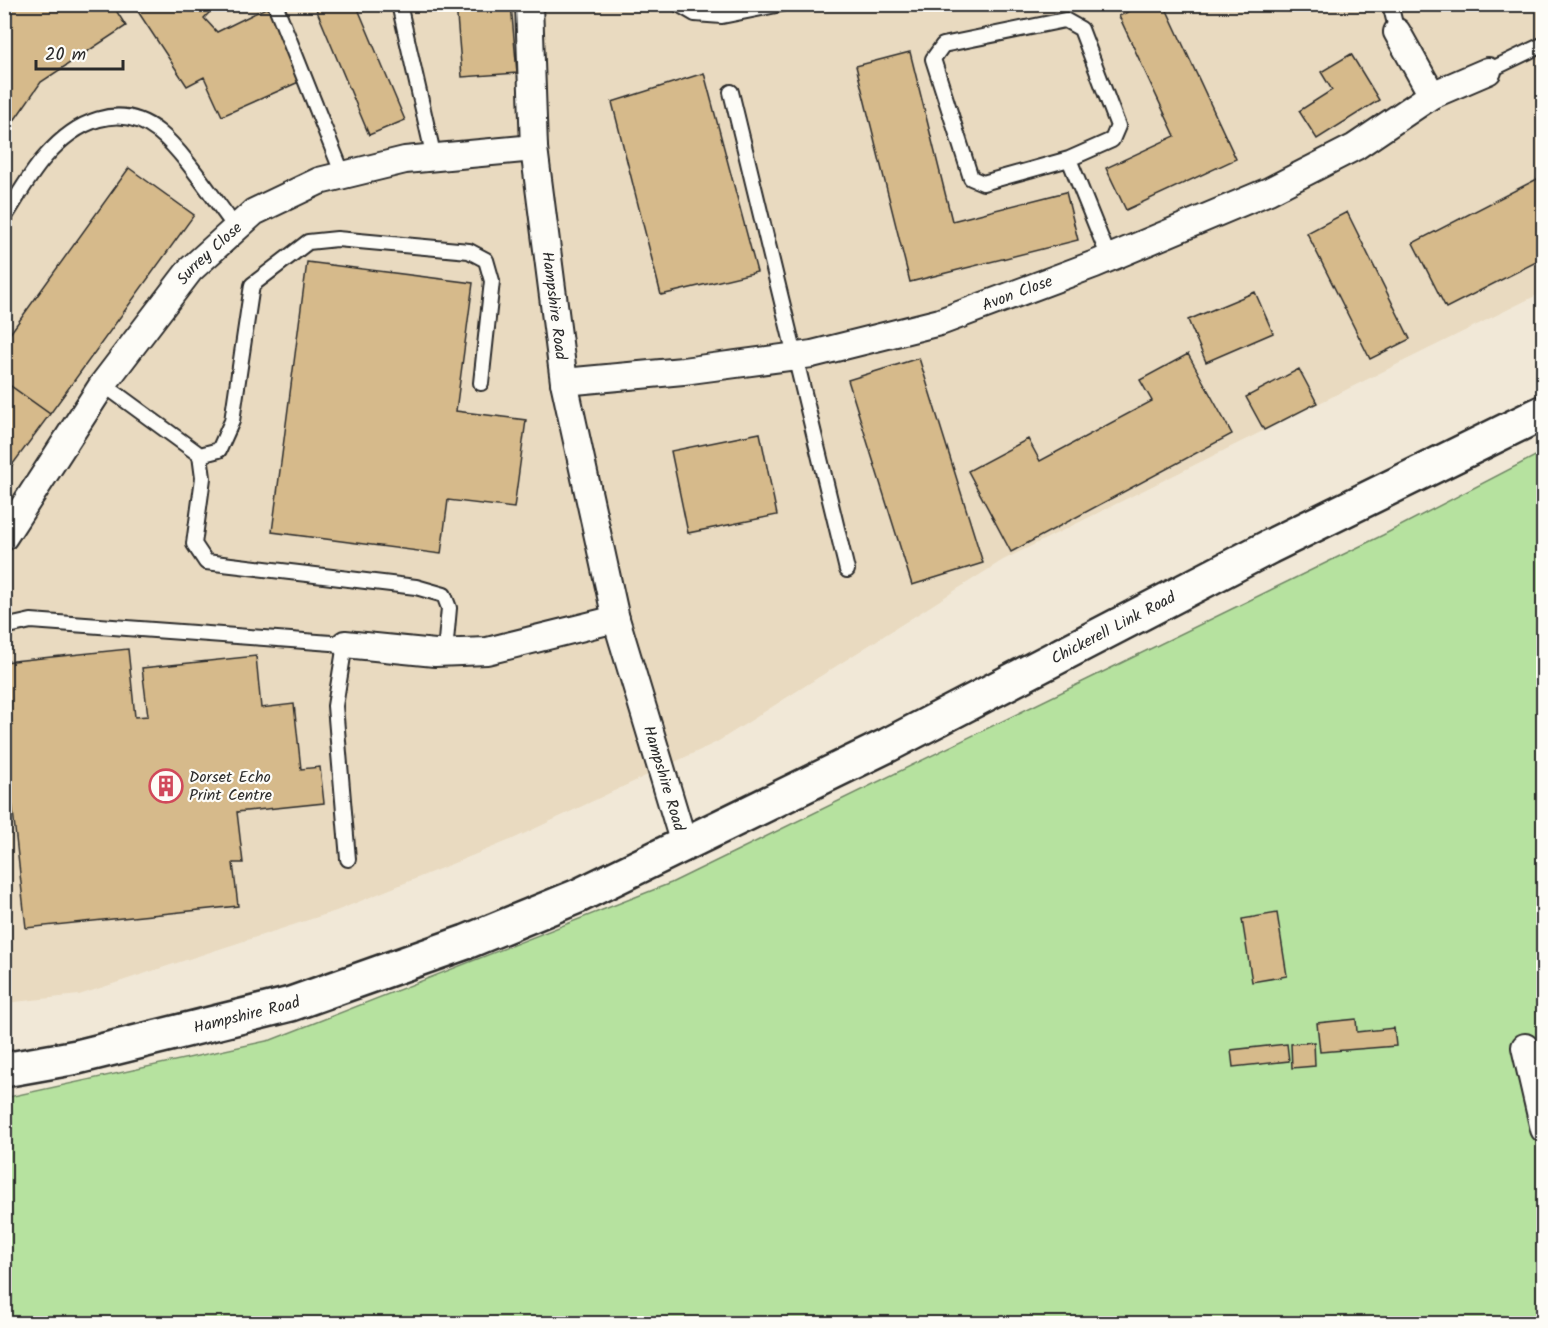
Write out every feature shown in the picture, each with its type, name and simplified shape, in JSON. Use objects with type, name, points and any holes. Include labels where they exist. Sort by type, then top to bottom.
[{"type":"main road","name":"Chickerell Link Road","points":[[684,844],[888,745],[1269,548],[1544,412]]},
{"type":"main road","name":"Hampshire Road","points":[[4,1070],[77,1057],[291,1004],[476,938],[578,896],[684,844]]},
{"type":"street","name":"Hampshire Road","points":[[530,4],[534,148],[564,382],[616,619],[684,844]]},
{"type":"street","points":[[1397,32],[1432,95]]},
{"type":"street","name":"Avon Close","points":[[564,382],[683,371],[797,356],[940,322],[1109,258],[1278,187],[1355,147],[1432,95],[1488,71]]},
{"type":"street","name":"Surrey Close","points":[[4,537],[103,384],[190,270],[254,212],[319,181],[405,160],[534,148]]},
{"type":"street","points":[[345,644],[445,652],[487,651],[616,619]]},
{"type":"street","points":[[1525,1047],[1544,1129]]},
{"type":"lane","points":[[274,4],[343,175]]},
{"type":"lane","points":[[399,4],[434,158]]},
{"type":"lane","points":[[678,4],[695,14],[722,16],[780,4]]},
{"type":"lane","points":[[1390,4],[1397,32]]},
{"type":"lane","points":[[1065,20],[1081,29],[1118,126],[1112,140],[1069,159],[983,183],[971,178],[935,72],[933,59],[943,45],[1065,20]]},
{"type":"lane","points":[[1488,71],[1544,44]]},
{"type":"lane","points":[[731,92],[797,356],[847,570]]},
{"type":"lane","points":[[4,218],[44,157],[71,133],[101,116],[137,117],[161,133],[236,228]]},
{"type":"lane","points":[[1069,159],[1109,258]]},
{"type":"lane","points":[[200,455],[219,450],[232,421],[252,285],[308,242],[337,240],[469,251],[486,260],[492,281],[482,382]]},
{"type":"lane","points":[[103,384],[200,455],[203,478],[194,544],[206,562],[416,587],[444,595],[449,608],[445,652]]},
{"type":"lane","points":[[4,627],[32,621],[345,644],[335,706],[348,859]]},
{"type":"shaded area","points":[[4,5],[1543,5],[1543,292],[1003,560],[717,742],[513,839],[336,911],[79,995],[5,1003]]},
{"type":"green space","points":[[1543,452],[1543,1323],[5,1323],[4,1098],[271,1040],[671,883],[1383,535]]},
{"type":"building","points":[[17,4],[112,4],[126,26],[41,82],[4,135],[4,13]]},
{"type":"building","points":[[133,4],[208,4],[212,10],[204,18],[217,32],[272,5],[301,81],[222,116],[204,77],[187,86]]},
{"type":"building","points":[[314,4],[356,4],[405,120],[369,135]]},
{"type":"building","points":[[456,4],[511,4],[517,73],[462,77]]},
{"type":"building","points":[[1144,4],[1164,4],[1236,159],[1126,210],[1106,168],[1175,136],[1119,16]]},
{"type":"building","points":[[910,52],[952,221],[1066,192],[1078,240],[910,282],[856,66]]},
{"type":"building","points":[[1351,54],[1379,100],[1317,139],[1299,111],[1332,90],[1321,72]]},
{"type":"building","points":[[704,73],[757,272],[661,295],[612,102]]},
{"type":"building","points":[[129,168],[194,215],[50,414],[4,381],[4,342]]},
{"type":"building","points":[[1539,178],[1544,186],[1544,258],[1446,308],[1413,243]]},
{"type":"building","points":[[1347,212],[1410,339],[1370,359],[1307,233]]},
{"type":"building","points":[[307,262],[473,283],[456,411],[526,420],[514,508],[448,500],[441,554],[272,532]]},
{"type":"building","points":[[1255,292],[1273,333],[1206,362],[1188,320]]},
{"type":"building","points":[[1188,354],[1232,434],[1011,552],[968,471],[1028,439],[1040,461],[1152,401],[1140,380]]},
{"type":"building","points":[[919,358],[983,563],[912,585],[848,380]]},
{"type":"building","points":[[1299,369],[1317,403],[1264,430],[1246,397]]},
{"type":"building","points":[[4,381],[50,414],[4,476]]},
{"type":"building","points":[[760,433],[777,515],[688,533],[671,451]]},
{"type":"building","name":"Dorset Echo Print Centre","points":[[128,649],[135,717],[148,716],[142,668],[256,656],[261,708],[294,704],[301,769],[320,767],[324,803],[237,812],[243,863],[233,863],[238,906],[26,928],[4,730],[4,662]]},
{"type":"building","points":[[1277,913],[1287,976],[1252,982],[1242,919]]},
{"type":"building","points":[[1356,1019],[1357,1032],[1394,1028],[1396,1046],[1320,1052],[1317,1023]]},
{"type":"building","points":[[1314,1042],[1315,1066],[1292,1068],[1291,1044]]},
{"type":"building","points":[[1287,1044],[1289,1061],[1233,1067],[1231,1050]]},
{"type":"place","name":"Dorset Echo Print Centre","points":[[166,786]]}]
